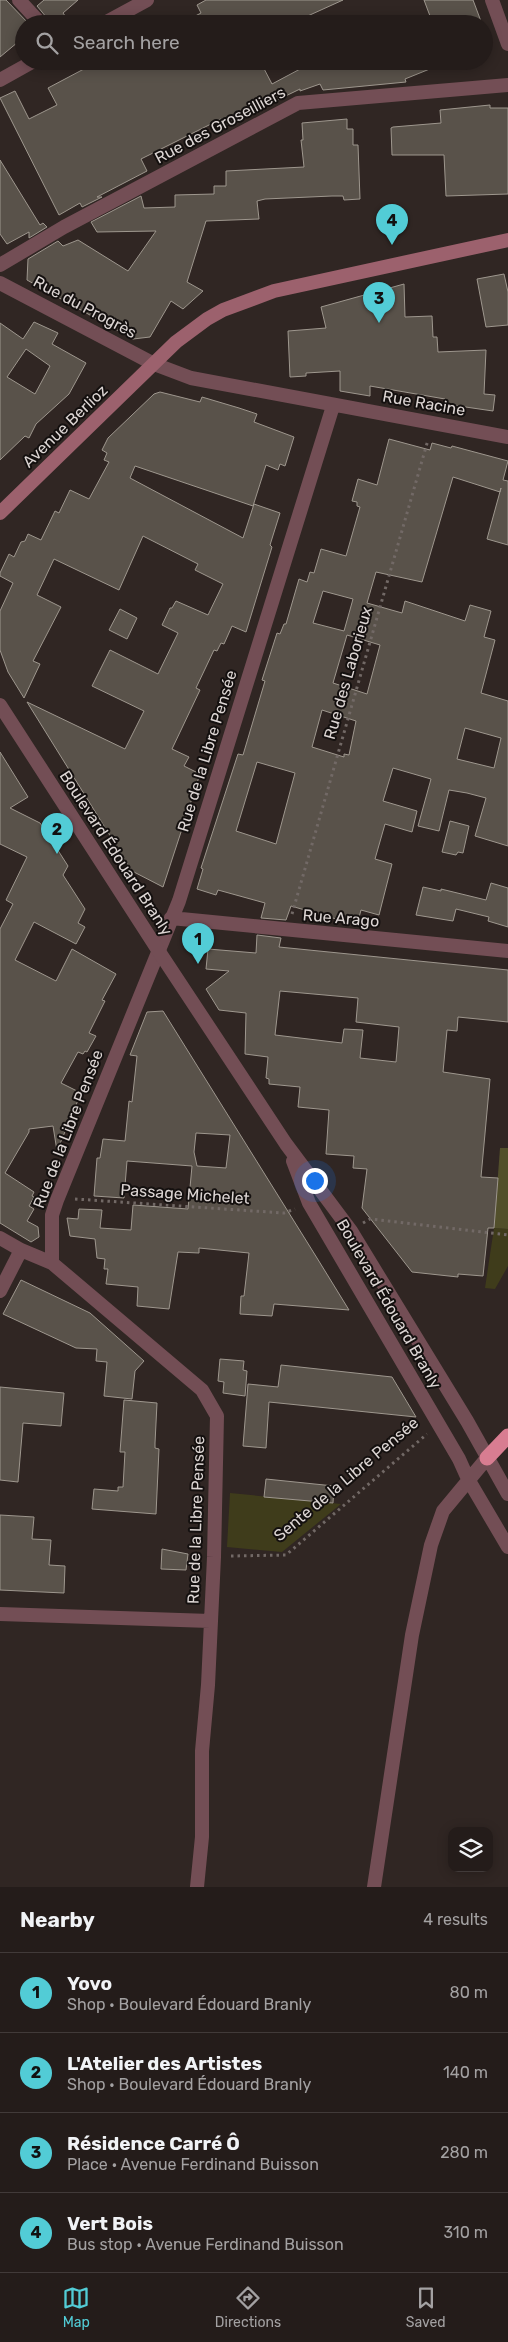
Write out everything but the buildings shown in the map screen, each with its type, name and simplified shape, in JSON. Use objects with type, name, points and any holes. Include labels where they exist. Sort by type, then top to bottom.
[{"type":"highway","points":[[487,1458],[508,1436]]},
{"type":"main road","name":"Avenue Berlioz","points":[[0,513],[176,342],[207,319],[240,303],[274,291],[343,278],[508,240]]},
{"type":"street","points":[[19,0],[33,15]]},
{"type":"street","points":[[120,15],[147,0]]},
{"type":"street","points":[[492,0],[508,44]]},
{"type":"street","points":[[0,80],[18,70]]},
{"type":"street","name":"Rue des Groseilliers","points":[[0,265],[64,227],[298,103],[508,85]]},
{"type":"street","name":"Rue du Progrès","points":[[0,283],[154,364],[191,378],[333,406]]},
{"type":"street","name":"Rue Racine","points":[[333,406],[433,422],[508,437]]},
{"type":"street","name":"Rue de la Libre Pensée","points":[[198,1887],[202,1837],[202,1751],[208,1685],[214,1557],[217,1416],[202,1390],[52,1263],[52,1215],[182,891],[333,406]]},
{"type":"street","name":"Boulevard Édouard Branly","points":[[0,705],[286,1144],[351,1231],[468,1421],[508,1494]]},
{"type":"street","name":"Rue Arago","points":[[171,918],[508,951]]},
{"type":"street","name":"Boulevard Édouard Branly","points":[[286,1144],[309,1203],[459,1459],[468,1479],[508,1548]]},
{"type":"street","points":[[0,1238],[21,1250],[52,1263]]},
{"type":"street","points":[[0,1291],[21,1250]]},
{"type":"street","points":[[374,1887],[412,1635],[431,1545],[443,1511],[487,1458]]},
{"type":"street","points":[[0,1614],[210,1621]]},
{"type":"path","name":"Rue des Laborieux","points":[[288,930],[433,422]]},
{"type":"path","name":"Passage Michelet","points":[[57,1200],[79,1198],[284,1214],[309,1203]]},
{"type":"path","points":[[351,1231],[370,1219],[508,1235]]},
{"type":"path","name":"Sente de la Libre Pensée","points":[[214,1557],[286,1555],[416,1442],[439,1425]]},
{"type":"shaded area","points":[[500,1148],[508,1148],[508,1229],[494,1228]]},
{"type":"shaded area","points":[[494,1228],[508,1229],[508,1266],[495,1289],[485,1288]]},
{"type":"shaded area","points":[[230,1493],[341,1504],[282,1552],[227,1547]]},
{"type":"place","name":"Vert Bois","points":[[392,245]]},
{"type":"place","name":"Résidence Carré Ô","points":[[379,323]]},
{"type":"place","name":"L'Atelier des Artistes","points":[[57,854]]},
{"type":"place","name":"Yovo","points":[[198,964]]}]
